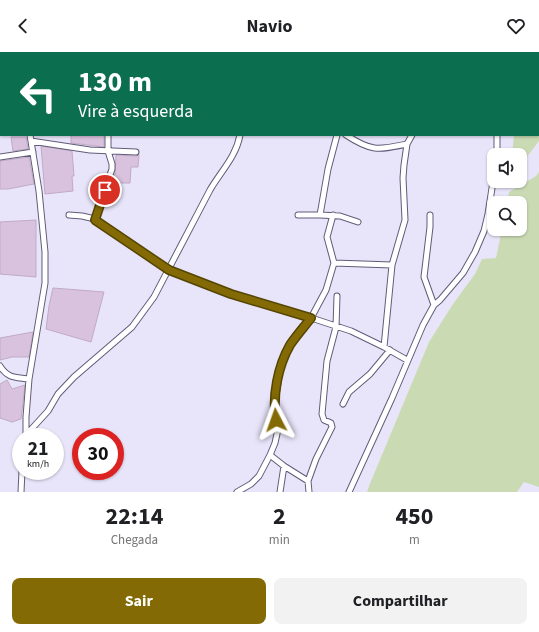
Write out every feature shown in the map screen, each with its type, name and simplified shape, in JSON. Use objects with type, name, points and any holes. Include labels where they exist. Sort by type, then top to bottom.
[{"type":"street","points":[[26,428],[29,379],[39,324],[45,276],[45,252],[30,136]]},
{"type":"street","points":[[95,220],[112,169],[108,151],[108,136]]},
{"type":"street","points":[[33,428],[48,411],[58,394],[74,377],[132,327],[154,297],[216,179],[231,160],[240,136]]},
{"type":"street","points":[[320,215],[328,169],[337,136]]},
{"type":"street","points":[[348,136],[367,147],[384,148],[407,144]]},
{"type":"street","points":[[384,347],[392,265],[405,220],[403,178],[407,144],[411,136]]},
{"type":"street","points":[[497,136],[497,148]]},
{"type":"street","points":[[32,141],[90,150],[136,152]]},
{"type":"street","points":[[0,157],[33,152]]},
{"type":"street","points":[[349,492],[392,398],[423,325],[434,305],[463,273],[475,252],[484,231],[492,188]]},
{"type":"street","points":[[69,215],[82,216],[95,220],[169,270],[231,294],[351,331],[407,360]]},
{"type":"street","points":[[298,215],[334,215],[358,222]]},
{"type":"street","points":[[237,492],[251,484],[259,476],[270,455],[278,434],[275,403],[280,370],[290,346],[311,318],[326,290],[334,263],[327,238],[334,215]]},
{"type":"street","points":[[430,215],[424,277],[434,305]]},
{"type":"street","points":[[334,263],[392,265]]},
{"type":"street","points":[[309,492],[308,481],[316,459],[332,427],[331,423],[324,420],[322,414],[327,361],[336,326],[337,296]]},
{"type":"street","points":[[342,404],[349,392],[370,374],[390,350]]},
{"type":"street","points":[[0,366],[4,373],[8,376],[29,379]]},
{"type":"street","points":[[270,455],[308,481]]},
{"type":"street","points":[[280,492],[284,466]]},
{"type":"street","points":[[21,492],[22,480]]},
{"type":"green space","points":[[514,136],[539,136],[539,141],[527,157],[527,148],[513,148]]},
{"type":"green space","points":[[539,172],[539,487],[524,482],[517,492],[367,492],[429,342],[453,304],[475,274],[482,259],[496,258],[501,236],[527,236],[527,196],[508,196],[509,192],[516,188],[527,188],[527,181],[536,176]]},
{"type":"building","points":[[71,136],[104,136],[104,147],[71,143]]},
{"type":"building","points":[[11,137],[26,137],[28,149],[13,151]]},
{"type":"building","points":[[41,146],[72,151],[74,176],[72,176],[73,191],[45,194]]},
{"type":"building","points":[[116,155],[139,155],[138,167],[131,167],[130,183],[112,183],[115,174]]},
{"type":"building","points":[[29,157],[34,184],[0,189],[0,161]]},
{"type":"building","points":[[36,220],[36,277],[0,274],[0,222]]},
{"type":"building","points":[[53,288],[104,292],[91,342],[46,329]]},
{"type":"building","points":[[33,332],[29,357],[12,357],[0,360],[0,338]]},
{"type":"building","points":[[7,380],[12,389],[25,385],[21,419],[12,422],[0,418],[0,384]]},
{"type":"route","points":[[105,190],[95,220],[169,270],[231,294],[311,318],[290,346],[280,370],[275,403],[276,420]]}]
